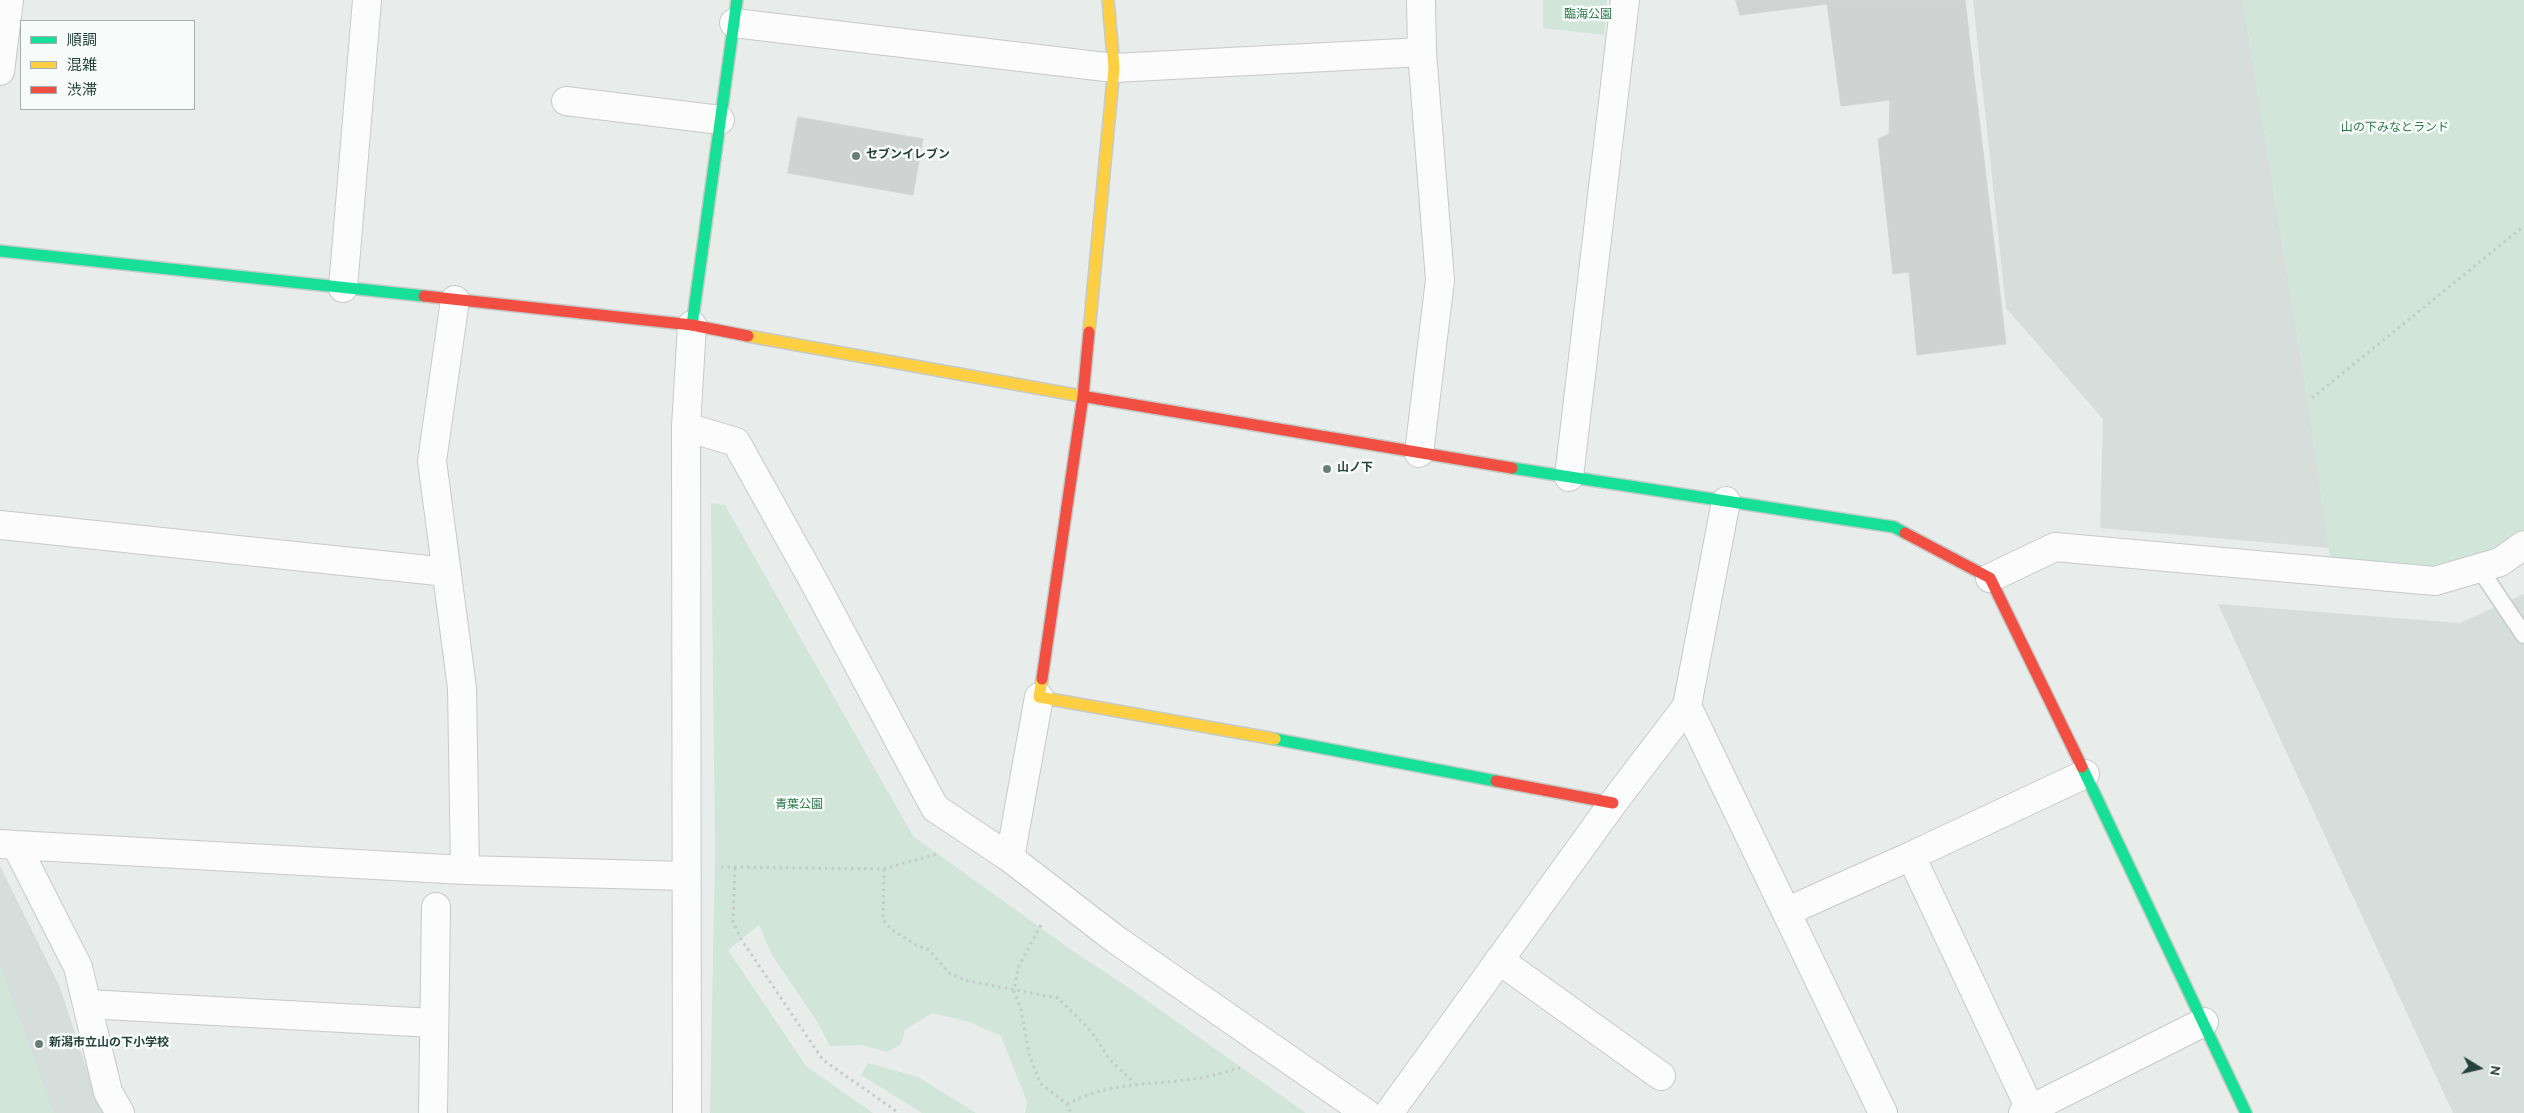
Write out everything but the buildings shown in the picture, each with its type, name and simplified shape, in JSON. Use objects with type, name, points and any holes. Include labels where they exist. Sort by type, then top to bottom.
[{"type":"street","points":[[0,71],[8,0]]},
{"type":"street","points":[[343,288],[367,0]]},
{"type":"street","points":[[1010,858],[1039,697],[1083,396],[1114,68],[1108,0]]},
{"type":"street","points":[[1419,453],[1440,280],[1422,52],[1421,0]]},
{"type":"street","points":[[1570,476],[1625,0]]},
{"type":"street","points":[[687,1113],[686,427],[692,325],[736,12],[1114,68],[1422,52]]},
{"type":"street","points":[[566,101],[720,120]]},
{"type":"street","points":[[0,251],[692,325],[1083,396],[1419,453],[1894,527],[1990,578],[2246,1113]]},
{"type":"street","points":[[455,300],[432,461],[462,688],[465,870]]},
{"type":"street","points":[[686,427],[736,442],[814,580],[934,808],[1010,858],[1116,939],[1366,1113]]},
{"type":"street","points":[[1389,1113],[1613,803],[1687,706],[1726,501]]},
{"type":"street","points":[[0,525],[447,572]]},
{"type":"street","points":[[1990,578],[2055,547],[2435,581],[2500,562],[2524,545]]},
{"type":"street","points":[[1039,697],[1353,753],[1613,803]]},
{"type":"street","points":[[1687,706],[1788,911],[1883,1113]]},
{"type":"street","points":[[1788,911],[1911,856],[2085,774]]},
{"type":"street","points":[[8,844],[465,870],[686,876]]},
{"type":"street","points":[[8,844],[78,967],[108,1092],[120,1113]]},
{"type":"street","points":[[1911,856],[2028,1112],[2204,1022]]},
{"type":"street","points":[[433,1113],[436,907]]},
{"type":"street","points":[[1499,960],[1661,1076]]},
{"type":"street","points":[[87,1004],[433,1022]]},
{"type":"lane","points":[[2479,568],[2522,632]]},
{"type":"path","points":[[2312,398],[2524,226]]},
{"type":"path","points":[[718,867],[884,869],[984,840]]},
{"type":"path","points":[[735,868],[733,922],[741,939],[823,1060],[899,1113]]},
{"type":"path","points":[[884,869],[882,920],[891,929],[916,945],[929,950],[949,973],[968,981],[1058,998],[1090,1031],[1110,1060],[1134,1084]]},
{"type":"path","points":[[1061,896],[1025,952],[1018,968],[1014,991],[1022,1010],[1029,1054],[1040,1083],[1067,1104],[1071,1113]]},
{"type":"path","points":[[1067,1104],[1088,1094],[1134,1084],[1209,1076],[1243,1067]]},
{"type":"shaded area","points":[[1973,0],[2243,0],[2307,394],[2329,548],[2100,528],[2103,419],[2006,308]]},
{"type":"shaded area","points":[[2524,594],[2524,1113],[2453,1113],[2218,604],[2460,623]]},
{"type":"shaded area","name":"新潟市立山の下小学校","points":[[0,866],[60,987],[97,1101],[104,1113],[0,1113]]},
{"type":"green space","name":"臨海公園","points":[[1543,0],[1607,0],[1604,35],[1543,28]]},
{"type":"green space","name":"山の下みなとランド","points":[[2243,0],[2524,0],[2524,545],[2435,581],[2332,572],[2307,394]]},
{"type":"green space","name":"青葉公園","points":[[711,503],[725,505],[913,836],[1073,951],[1132,990],[1306,1113],[1025,1113],[1027,1102],[1001,1036],[967,1021],[932,1013],[905,1030],[901,1044],[888,1052],[862,1045],[830,1046],[816,1020],[772,955],[759,925],[728,950],[806,1066],[873,1113],[710,1113],[715,852]]},
{"type":"green space","points":[[0,965],[54,1113],[0,1113]]},
{"type":"green space","points":[[868,1063],[918,1077],[976,1113],[922,1113],[861,1075]]},
{"type":"traffic: fast","points":[[692,325],[737,0]]},
{"type":"traffic: fast","points":[[0,251],[424,296]]},
{"type":"traffic: fast","points":[[1512,468],[1894,527],[1905,533]]},
{"type":"traffic: fast","points":[[1275,739],[1496,781]]},
{"type":"traffic: fast","points":[[2082,767],[2246,1113]]},
{"type":"traffic: slow","points":[[1089,332],[1114,68],[1108,0]]},
{"type":"traffic: slow","points":[[748,336],[1087,397]]},
{"type":"traffic: slow","points":[[1042,679],[1039,697],[1275,739]]},
{"type":"traffic: jam","points":[[424,296],[692,325],[748,336]]},
{"type":"traffic: jam","points":[[1042,679],[1083,396],[1089,332]]},
{"type":"traffic: jam","points":[[1087,397],[1512,468]]},
{"type":"traffic: jam","points":[[1905,533],[1990,578],[2082,767]]},
{"type":"traffic: jam","points":[[1496,781],[1613,803]]},
{"type":"place","name":"セブンイレブン","points":[[856,156]]},
{"type":"place","name":"山ノ下","points":[[1327,469]]},
{"type":"place","name":"新潟市立山の下小学校","points":[[39,1044]]}]
